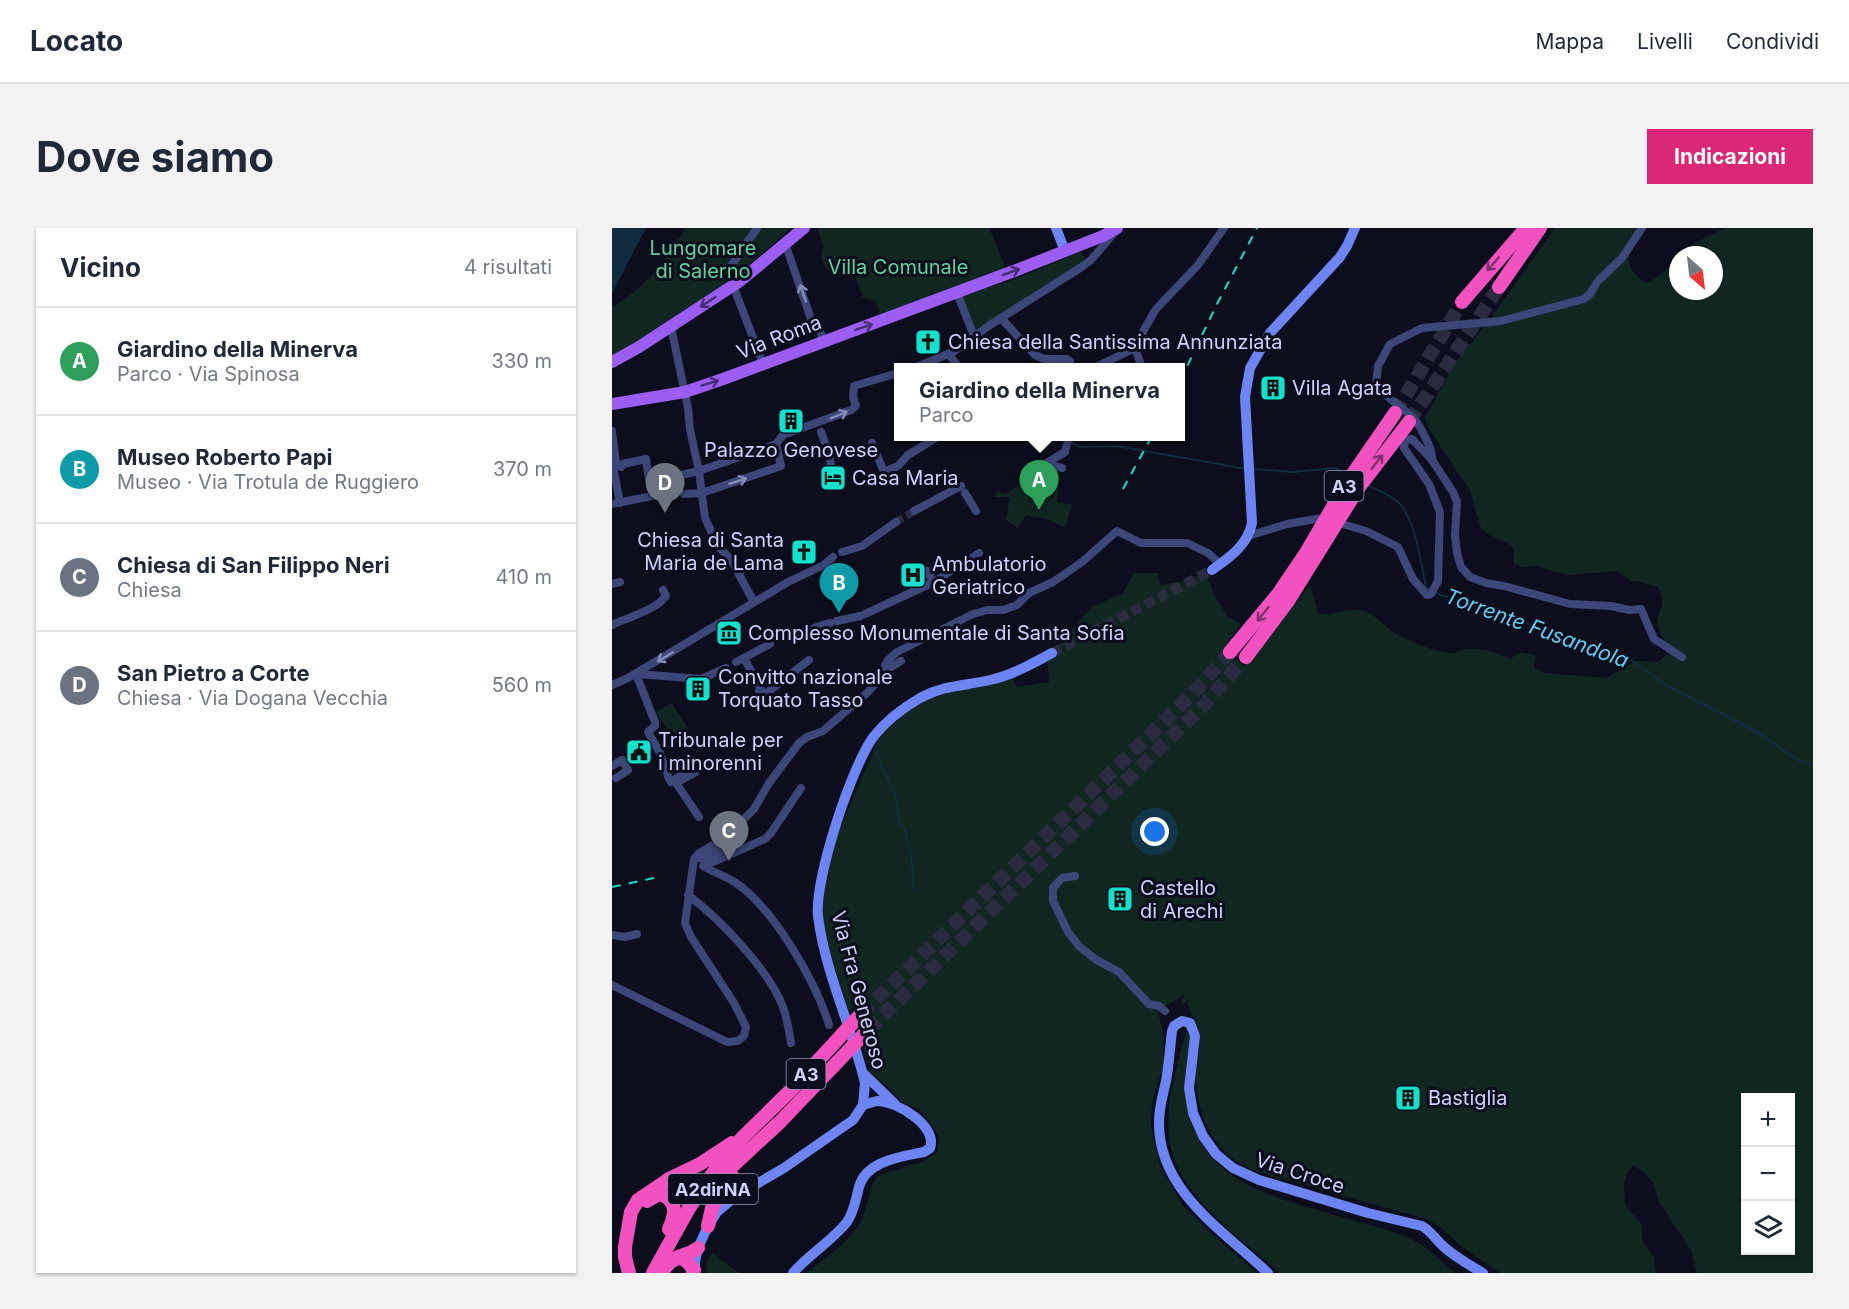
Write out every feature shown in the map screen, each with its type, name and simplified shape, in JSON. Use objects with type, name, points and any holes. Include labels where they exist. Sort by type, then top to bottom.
[{"type":"highway","points":[[1462,302],[1527,228]]},
{"type":"highway","points":[[1499,287],[1540,228]]},
{"type":"highway","name":"A3","points":[[1246,657],[1258,642],[1317,543],[1346,506],[1386,440],[1395,413]]},
{"type":"highway","name":"A3","points":[[1386,440],[1409,422]]},
{"type":"highway","name":"A3","points":[[1230,652],[1284,597]]},
{"type":"highway","name":"A3","points":[[767,1113],[861,1014]]},
{"type":"highway","name":"A3","points":[[780,1122],[854,1054],[868,1030]]},
{"type":"highway","name":"A2dirNA","points":[[661,1269],[700,1192],[729,1154],[767,1113]]},
{"type":"highway","points":[[708,1226],[718,1195],[732,1176],[774,1135],[780,1122]]},
{"type":"highway","name":"A2dirNA","points":[[661,1269],[727,1171],[780,1122]]},
{"type":"highway","points":[[629,1273],[625,1257],[631,1212],[642,1196],[669,1179],[700,1164],[751,1130]]},
{"type":"highway","points":[[732,1176],[729,1183],[732,1191],[738,1193],[744,1191]]},
{"type":"highway","points":[[628,1233],[636,1216],[650,1198],[658,1194],[666,1196],[672,1202],[675,1215],[661,1269]]},
{"type":"highway","points":[[661,1269],[681,1254],[688,1254],[698,1248]]},
{"type":"highway","points":[[661,1269],[678,1258],[683,1259],[694,1272]]},
{"type":"main road","points":[[612,362],[671,327],[737,283],[804,228]]},
{"type":"main road","points":[[1056,228],[1065,251]]},
{"type":"main road","name":"Via Roma","points":[[612,404],[685,392],[1065,251],[1094,245],[1117,228]]},
{"type":"main road","points":[[1216,567],[1242,545],[1248,536],[1252,522],[1245,413],[1247,381],[1256,356],[1270,333],[1340,256],[1355,228]]},
{"type":"main road","name":"Via Fra Generoso","points":[[863,1105],[865,1083],[854,1054],[842,1003],[821,933],[817,905],[818,892],[839,818],[862,754],[875,735],[890,720],[920,699],[949,686],[993,680],[1026,668],[1052,654]]},
{"type":"main road","name":"Via Croce","points":[[1268,1273],[1189,1201],[1167,1163],[1159,1124],[1160,1104],[1166,1081],[1172,1031],[1174,1026],[1182,1021],[1190,1023],[1196,1036],[1189,1088],[1193,1113],[1203,1136],[1216,1154],[1233,1168],[1259,1180],[1376,1216],[1422,1226],[1428,1229],[1440,1244],[1454,1255],[1483,1273]]},
{"type":"main road","points":[[793,1273],[849,1219],[860,1183],[868,1170],[930,1148],[932,1138],[928,1130],[900,1108],[862,1071]]},
{"type":"main road","points":[[694,1272],[698,1248],[708,1226],[722,1207],[744,1191],[784,1168],[853,1120],[863,1105],[878,1101],[900,1108]]},
{"type":"street","points":[[757,228],[731,266],[763,364]]},
{"type":"street","points":[[1104,363],[1133,349],[1156,309],[1198,265],[1224,228]]},
{"type":"street","points":[[1432,460],[1432,451],[1414,419],[1389,399],[1376,383],[1378,366],[1390,344],[1425,327],[1501,321],[1584,299],[1590,294],[1598,280],[1622,258],[1642,228]]},
{"type":"street","points":[[785,243],[812,322],[817,324],[824,341]]},
{"type":"street","points":[[926,363],[951,353],[1080,268],[1094,245]]},
{"type":"street","points":[[957,292],[974,336]]},
{"type":"street","points":[[1140,363],[1136,351],[1153,316]]},
{"type":"street","points":[[1001,318],[1035,355],[1044,359],[1066,357],[1070,361],[1068,363]]},
{"type":"street","points":[[671,327],[689,410],[692,446],[699,471],[705,518],[719,549],[730,560],[754,602]]},
{"type":"street","points":[[951,353],[957,363]]},
{"type":"street","points":[[662,479],[699,471],[776,444],[783,435],[838,416],[856,406],[853,397],[855,386],[894,374]]},
{"type":"street","points":[[612,430],[617,470],[616,504],[652,496]]},
{"type":"street","points":[[821,432],[829,453],[834,484]]},
{"type":"street","points":[[1248,536],[1287,524],[1322,518],[1366,531],[1398,547],[1418,586],[1424,593],[1434,590],[1440,518],[1429,484],[1405,450],[1406,440],[1409,438],[1415,441],[1432,460],[1451,487],[1457,502],[1455,535],[1457,553],[1463,570],[1473,579],[1570,604],[1611,606],[1629,610],[1640,608],[1654,639],[1682,657]]},
{"type":"street","points":[[872,442],[884,472],[898,466],[908,454],[926,441]]},
{"type":"street","points":[[1062,468],[1045,464],[1063,454],[1068,448],[1069,441]]},
{"type":"street","points":[[684,494],[702,493],[780,468],[776,444]]},
{"type":"street","points":[[617,470],[623,464],[646,459],[649,480]]},
{"type":"street","points":[[914,511],[963,490],[976,511]]},
{"type":"street","points":[[661,494],[671,494]]},
{"type":"street","points":[[842,552],[862,546],[896,522]]},
{"type":"street","points":[[612,985],[727,1042],[738,1041],[744,1036],[746,1027],[734,1003],[687,929],[685,919],[691,869],[695,857],[730,832],[759,803],[769,783],[800,743],[807,737],[823,731],[867,693],[877,682],[885,665],[897,652],[973,614],[988,610],[1003,610],[1017,605],[1029,593],[1053,582],[1082,562],[1117,531],[1139,543],[1187,543],[1208,553],[1216,567]]},
{"type":"street","points":[[784,638],[799,636],[814,627],[862,615],[934,582],[979,553]]},
{"type":"street","points":[[612,685],[636,674],[797,577],[824,565],[833,557]]},
{"type":"street","points":[[738,573],[749,565]]},
{"type":"street","points":[[927,571],[934,582]]},
{"type":"street","points":[[612,625],[649,609],[666,598],[663,591]]},
{"type":"street","points":[[736,662],[770,644]]},
{"type":"street","points":[[744,658],[763,692],[809,660]]},
{"type":"street","points":[[885,665],[891,668],[901,661]]},
{"type":"street","points":[[636,674],[701,679],[726,668]]},
{"type":"street","points":[[636,674],[655,724],[648,732],[660,753],[669,779],[671,782],[692,768],[696,769],[696,772],[676,784],[699,817]]},
{"type":"street","points":[[612,766],[622,760],[628,770],[616,778]]},
{"type":"street","points":[[710,860],[713,862],[765,838],[771,833],[801,788]]},
{"type":"street","points":[[774,835],[786,816],[784,813]]},
{"type":"street","points":[[695,857],[704,857],[733,844],[733,847],[705,862],[704,866],[738,884],[762,907],[788,943],[816,989],[829,1025]]},
{"type":"street","points":[[1075,876],[1062,878],[1053,888],[1053,901],[1068,932],[1088,954],[1125,978],[1149,1004],[1159,1006],[1165,1011]]},
{"type":"street","points":[[688,895],[701,904],[743,947],[768,979],[783,1007],[791,1043]]},
{"type":"street","points":[[612,935],[625,937],[637,934]]},
{"type":"green space","name":"Lungomare di Salerno","points":[[685,228],[791,228],[738,275],[657,330],[612,356],[612,307],[645,283],[671,251]]},
{"type":"green space","name":"Villa Comunale","points":[[989,228],[1006,269],[880,315],[876,301],[863,298],[854,273],[833,273],[824,266],[822,254],[824,246],[817,229]]},
{"type":"green space","points":[[1555,228],[1643,228],[1629,257],[1629,263],[1637,276],[1645,283],[1669,267],[1669,300],[1723,300],[1723,246],[1691,245],[1725,228],[1813,228],[1813,1273],[1697,1273],[1691,1250],[1659,1202],[1653,1182],[1643,1171],[1633,1166],[1628,1171],[1624,1182],[1625,1205],[1641,1224],[1643,1242],[1654,1257],[1656,1273],[1500,1273],[1460,1245],[1442,1228],[1426,1219],[1261,1173],[1239,1163],[1226,1153],[1217,1143],[1204,1119],[1196,1079],[1199,1036],[1187,1004],[1189,1000],[1181,1005],[1184,995],[1157,1008],[1164,1036],[1164,1062],[1152,1103],[1151,1125],[1160,1166],[1183,1206],[1257,1273],[807,1273],[838,1249],[857,1227],[864,1214],[875,1179],[879,1175],[922,1162],[937,1153],[939,1137],[931,1124],[918,1109],[902,1102],[870,1072],[862,1044],[875,1028],[880,1030],[867,1017],[872,1010],[859,999],[849,1012],[829,949],[820,909],[837,836],[879,738],[905,713],[932,698],[1011,675],[1017,687],[1049,682],[1047,658],[1092,607],[1123,593],[1134,573],[1158,573],[1160,585],[1184,581],[1206,573],[1214,595],[1228,617],[1241,624],[1223,649],[1245,667],[1310,585],[1318,613],[1360,610],[1371,614],[1390,630],[1408,640],[1448,653],[1473,649],[1489,651],[1510,659],[1520,652],[1536,655],[1534,668],[1544,673],[1607,678],[1635,661],[1658,662],[1667,654],[1667,646],[1658,626],[1662,599],[1658,587],[1631,581],[1617,571],[1568,575],[1535,566],[1523,567],[1513,563],[1514,551],[1511,545],[1481,528],[1469,489],[1431,432],[1425,418],[1455,363],[1494,314]]},
{"type":"green space","points":[[1077,253],[1082,253],[1085,259],[1068,274],[976,330],[962,296],[1018,278]]},
{"type":"green space","points":[[1041,466],[1060,471],[1057,502],[1072,505],[1065,527],[1046,519],[1026,515],[1018,528],[1006,520],[1010,497],[995,497],[998,491],[1005,494],[1031,478]]},
{"type":"green space","points":[[672,703],[688,729],[673,738],[656,712]]},
{"type":"green space","points":[[1186,1033],[1190,1035],[1185,1090],[1191,1122],[1204,1148],[1222,1168],[1244,1183],[1270,1195],[1405,1236],[1424,1247],[1455,1273],[1279,1273],[1231,1231],[1195,1195],[1178,1168],[1170,1144],[1168,1128],[1171,1096]]},
{"type":"green space","points":[[712,1253],[739,1273],[706,1273],[707,1262]]},
{"type":"water","points":[[612,228],[646,228],[612,293]]},
{"type":"waterway","name":"Torrente Fusandola","points":[[1069,441],[1080,447],[1117,446],[1246,469]]},
{"type":"waterway","name":"Torrente Fusandola","points":[[1251,469],[1293,472],[1335,468],[1346,474]]},
{"type":"waterway","name":"Torrente Fusandola","points":[[1367,485],[1393,498],[1403,507],[1413,528],[1426,587],[1440,595],[1492,608],[1543,630],[1628,658],[1669,687],[1759,733],[1799,761],[1813,764]]},
{"type":"waterway","points":[[876,753],[896,797],[899,821],[905,830],[911,854],[914,889]]},
{"type":"tunnel","points":[[1409,422],[1499,287]]},
{"type":"tunnel","points":[[1395,413],[1462,302]]},
{"type":"tunnel","points":[[896,522],[914,511]]},
{"type":"tunnel","points":[[1052,653],[1212,570]]},
{"type":"tunnel","points":[[861,1014],[1193,693],[1230,652]]},
{"type":"tunnel","points":[[868,1030],[1204,705],[1246,657]]},
{"type":"railway","points":[[1185,371],[1257,228]]},
{"type":"railway","points":[[1123,489],[1149,441]]},
{"type":"railway","points":[[612,887],[654,878]]},
{"type":"place","name":"Chiesa della Santissima Annunziata","points":[[928,342]]},
{"type":"place","name":"Villa Agata","points":[[1273,388]]},
{"type":"place","name":"Palazzo Genovese","points":[[791,421]]},
{"type":"place","name":"Casa Maria","points":[[833,478]]},
{"type":"place","name":"Giardino della Minerva","points":[[1039,510]]},
{"type":"place","name":"San Pietro a Corte","points":[[665,513]]},
{"type":"place","name":"Chiesa di Santa Maria de Lama","points":[[804,552]]},
{"type":"place","name":"Ambulatorio Geriatrico","points":[[913,575]]},
{"type":"place","name":"Museo Roberto Papi","points":[[839,613]]},
{"type":"place","name":"Complesso Monumentale di Santa Sofia","points":[[729,633]]},
{"type":"place","name":"Convitto nazionale Torquato Tasso","points":[[698,689]]},
{"type":"place","name":"Tribunale per i minorenni","points":[[639,752]]},
{"type":"place","name":"Chiesa di San Filippo Neri","points":[[729,861]]},
{"type":"place","name":"Castello di Arechi","points":[[1120,899]]},
{"type":"place","name":"Bastiglia","points":[[1408,1098]]}]
